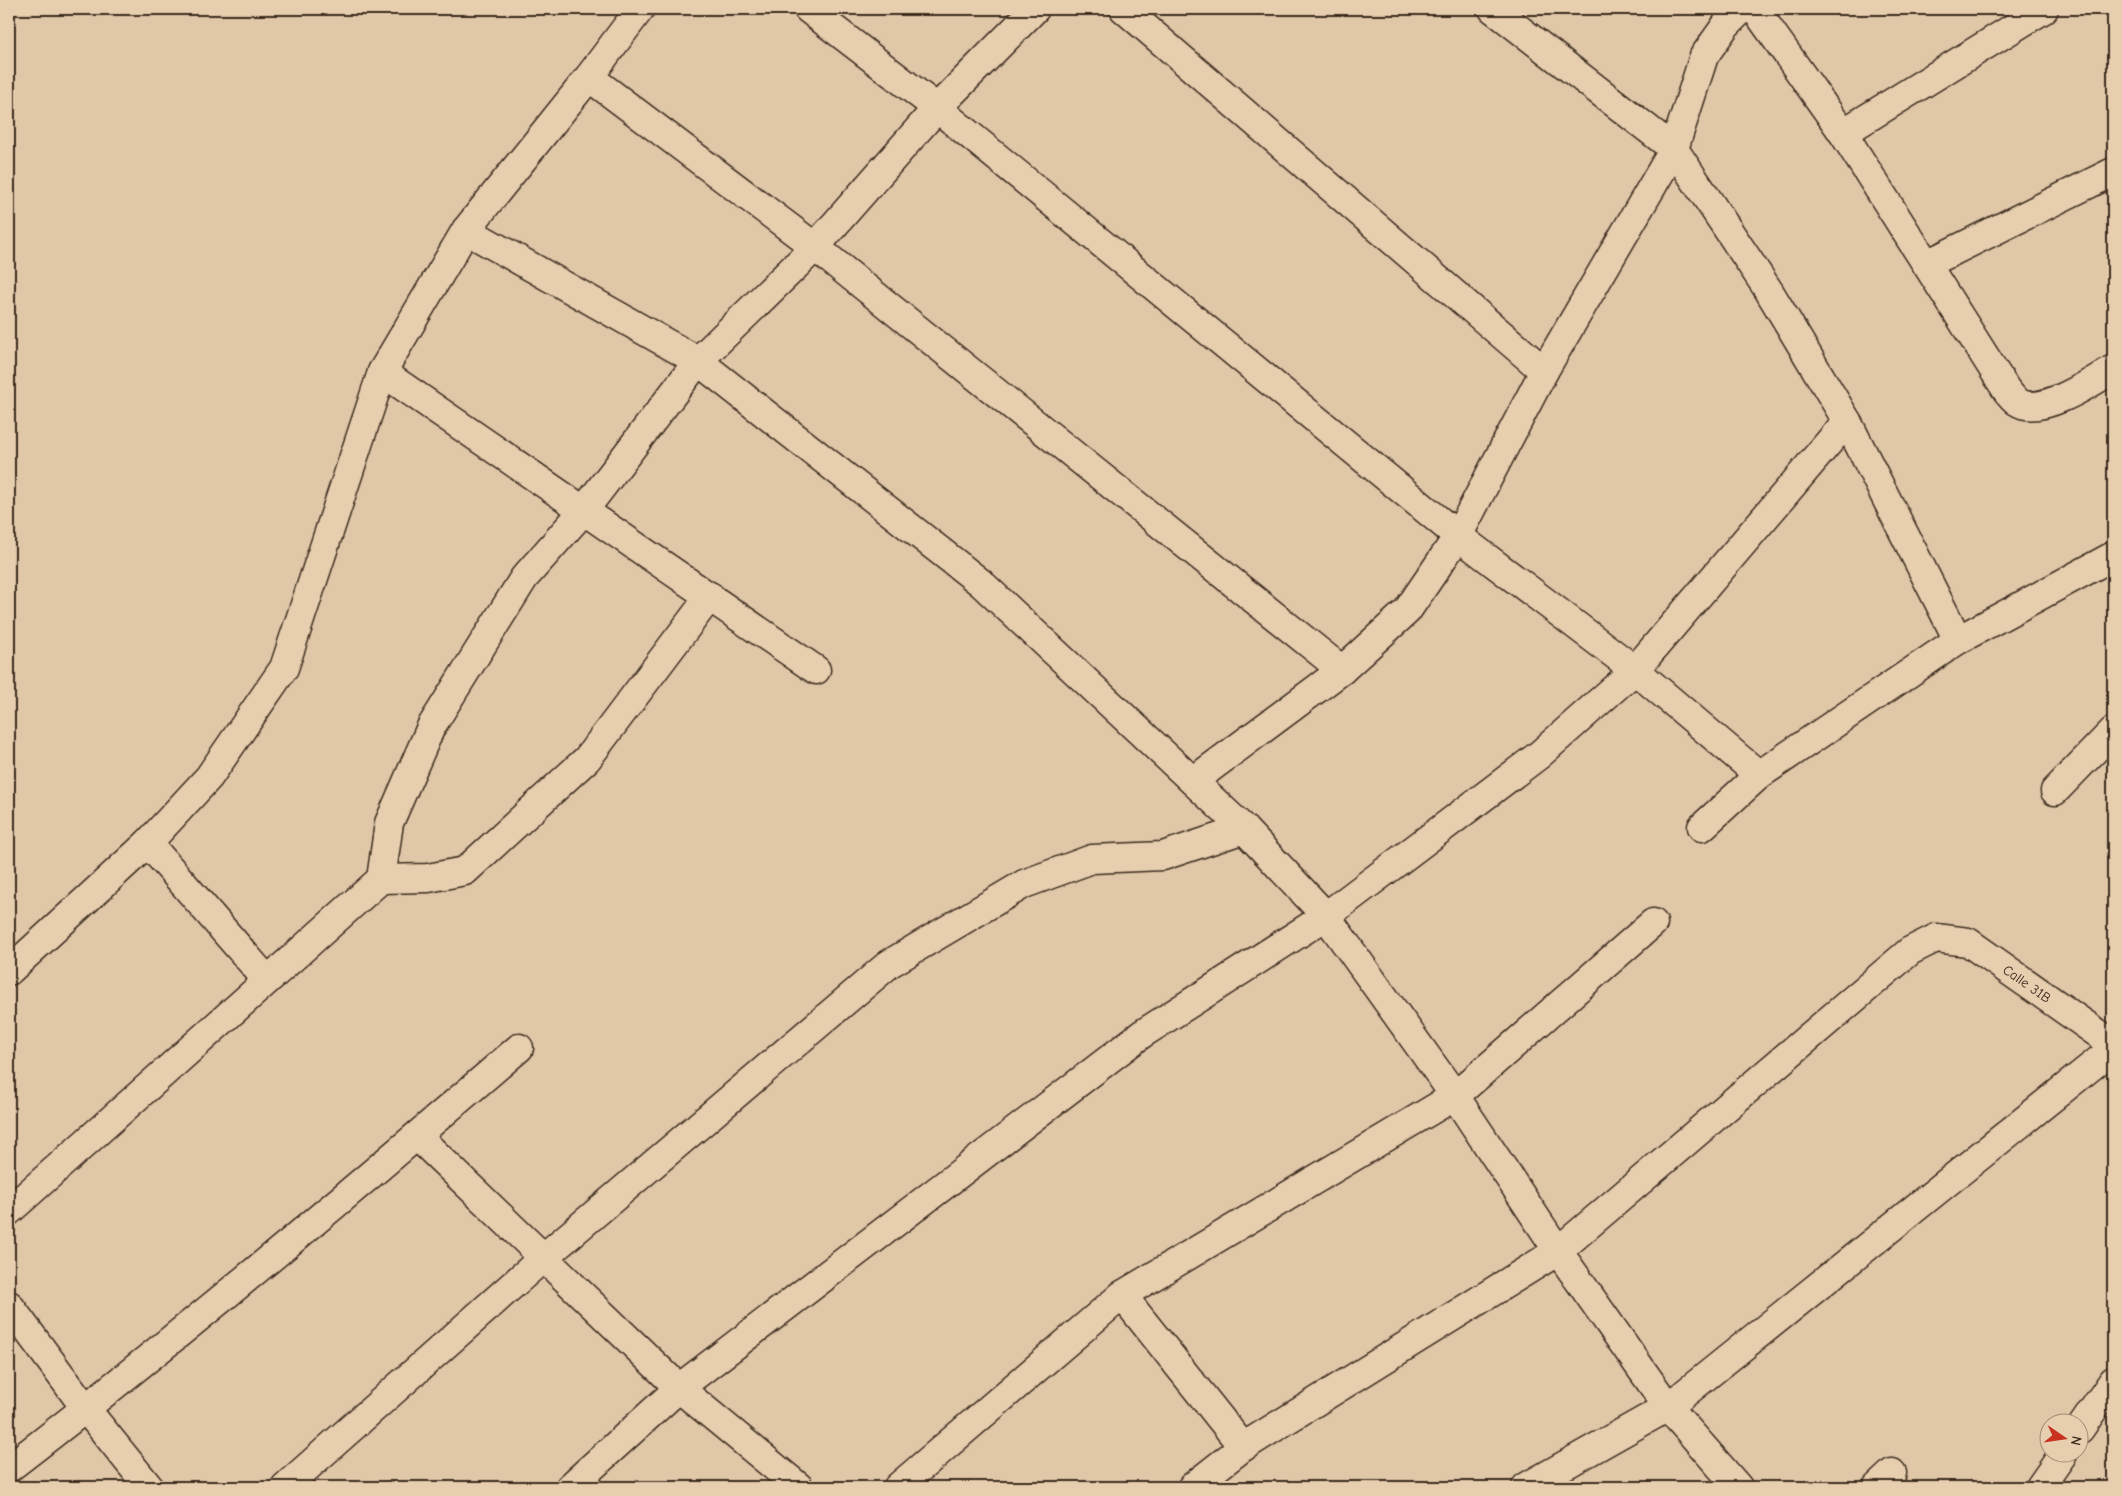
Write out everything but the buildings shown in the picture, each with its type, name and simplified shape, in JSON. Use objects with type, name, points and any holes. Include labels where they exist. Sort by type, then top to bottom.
[{"type":"street","points":[[9,971],[148,843],[209,777],[284,668],[382,372],[466,230],[589,77],[640,9]]},
{"type":"street","points":[[808,9],[937,108],[1458,536],[1634,670],[1759,775]]},
{"type":"street","points":[[381,879],[389,823],[431,727],[524,578],[584,509],[698,361],[815,247],[937,108],[1034,9]]},
{"type":"street","points":[[1124,9],[1544,371]]},
{"type":"street","points":[[1493,9],[1674,150],[1769,291],[1847,421],[1958,640]]},
{"type":"street","points":[[1193,781],[1342,670],[1407,611],[1458,536],[1544,371],[1674,150],[1704,56],[1726,25],[1742,9]]},
{"type":"street","points":[[1755,9],[1843,133],[2007,391],[2018,403],[2036,406],[2075,392],[2113,369]]},
{"type":"street","points":[[1843,133],[2044,9]]},
{"type":"street","points":[[589,77],[815,247],[1342,670]]},
{"type":"street","points":[[1927,264],[2113,172]]},
{"type":"street","points":[[466,230],[698,361],[981,583],[1244,829],[1326,916],[1455,1096],[1558,1252],[1668,1407],[1738,1487]]},
{"type":"street","points":[[382,372],[816,670]]},
{"type":"street","points":[[570,1487],[679,1388],[1142,1034],[1326,916],[1539,755],[1634,670],[1847,421]]},
{"type":"street","points":[[1702,827],[1759,775],[1958,640],[2113,556]]},
{"type":"street","points":[[9,1211],[381,879],[428,878],[464,871],[587,759],[710,596]]},
{"type":"street","points":[[2054,791],[2113,731]]},
{"type":"street","points":[[285,1487],[542,1258],[889,964],[1024,884],[1092,859],[1163,856],[1244,829]]},
{"type":"street","points":[[148,843],[267,980]]},
{"type":"street","points":[[898,1487],[1122,1295],[1455,1096],[1653,923]]},
{"type":"street","name":"Calle 31B","points":[[1558,1252],[1910,951],[1936,938],[1968,942],[2113,1044]]},
{"type":"street","points":[[9,1468],[86,1409],[417,1136],[518,1048]]},
{"type":"street","points":[[1526,1487],[1668,1407],[2113,1049]]},
{"type":"street","points":[[417,1136],[679,1388],[799,1487]]},
{"type":"street","points":[[1192,1487],[1243,1447],[1558,1252]]},
{"type":"street","points":[[1122,1295],[1243,1447]]},
{"type":"street","points":[[9,1305],[86,1409],[149,1487]]},
{"type":"street","points":[[2090,1414],[2113,1381]]},
{"type":"street","points":[[2040,1487],[2056,1464]]}]
